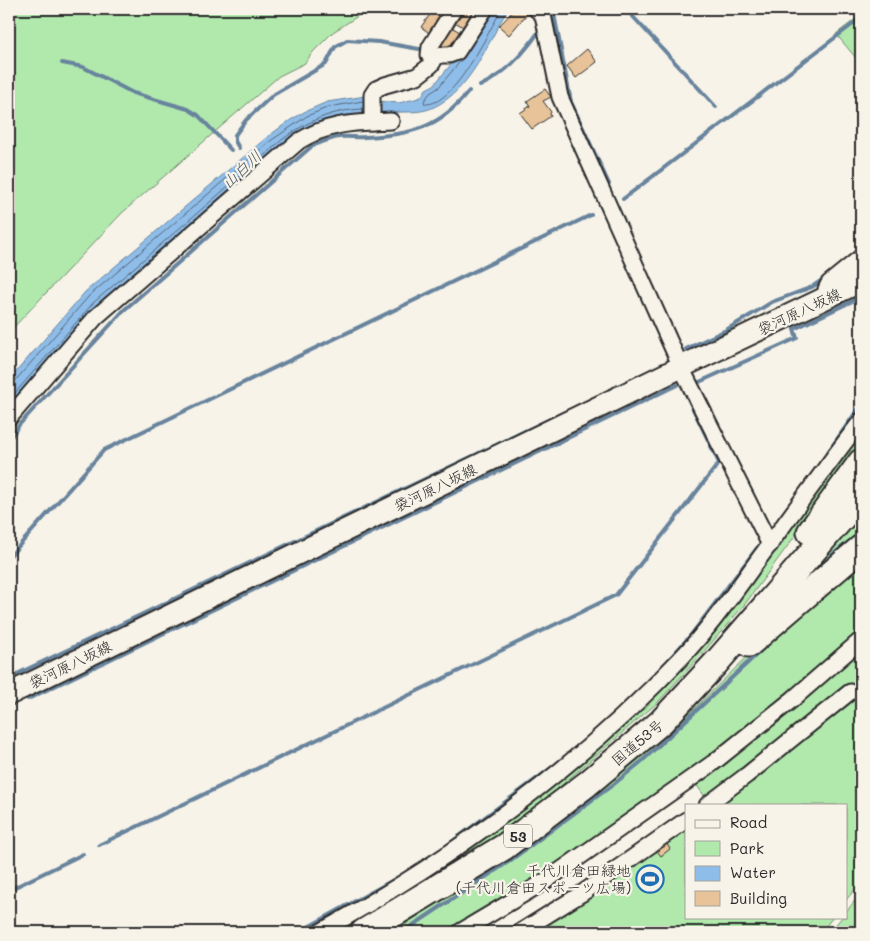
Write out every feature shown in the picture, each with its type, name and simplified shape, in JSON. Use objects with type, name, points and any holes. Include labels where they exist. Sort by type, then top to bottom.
[{"type":"highway","points":[[715,664],[861,462]]},
{"type":"highway","name":"国道53号","points":[[364,932],[504,847],[587,784],[661,722],[715,664],[861,496]]},
{"type":"highway","points":[[661,722],[861,548]]},
{"type":"main road","name":"袋河原八坂線","points":[[9,694],[861,281]]},
{"type":"street","points":[[433,62],[429,55],[430,47],[454,9]]},
{"type":"street","points":[[372,122],[372,95],[376,90],[385,85],[417,76],[440,54],[449,55],[457,52],[486,9]]},
{"type":"street","points":[[536,9],[543,15],[560,97],[681,367],[770,545]]},
{"type":"street","points":[[9,418],[96,317],[299,141],[312,133],[339,124],[391,121]]},
{"type":"street","points":[[827,298],[826,289],[829,283],[861,257]]},
{"type":"street","points":[[320,932],[413,877],[516,806],[577,758],[634,706],[684,655],[719,614],[861,421]]},
{"type":"street","points":[[460,932],[544,882],[713,763],[861,640]]},
{"type":"street","points":[[708,804],[850,692]]},
{"type":"street","points":[[520,932],[581,894],[685,821]]},
{"type":"green space","points":[[9,9],[365,9],[358,16],[333,32],[305,63],[279,76],[122,213],[9,332]]},
{"type":"green space","points":[[861,15],[861,64],[836,34]]},
{"type":"green space","points":[[861,426],[861,446],[745,604],[658,702],[535,808],[480,847],[437,877],[348,932],[329,932],[353,918],[647,700]]},
{"type":"green space","points":[[861,514],[861,538],[809,577]]},
{"type":"green space","points":[[861,557],[861,632],[726,746],[570,857],[451,932],[394,932],[549,827],[638,760],[691,712],[774,630]]},
{"type":"green space","points":[[861,646],[861,688],[848,685],[792,732],[706,798],[695,783]]},
{"type":"green space","points":[[856,696],[861,702],[861,882],[848,898],[848,804],[719,804]]},
{"type":"green space","name":"千代川倉田緑地 (千代川倉田スポーツ広場)","points":[[685,829],[685,918],[832,918],[821,932],[532,932]]},
{"type":"green space","points":[[861,893],[861,932],[830,932],[841,918],[848,918],[848,909]]},
{"type":"water","name":"山白川","points":[[489,9],[508,9],[468,78],[446,100],[432,108],[421,111],[354,115],[326,121],[138,271],[96,307],[9,408],[9,380],[85,292],[266,138],[304,112],[327,102],[366,96],[376,101],[399,103],[419,98],[426,89],[434,85],[462,51]]},
{"type":"building","points":[[434,9],[441,9],[448,13],[432,35],[421,27]]},
{"type":"building","points":[[458,9],[481,9],[465,28],[455,22],[454,16]]},
{"type":"building","points":[[515,9],[521,9],[527,14],[509,35],[499,26]]},
{"type":"building","points":[[450,26],[463,34],[456,46],[452,44],[447,51],[437,45]]},
{"type":"building","points":[[587,49],[597,62],[576,78],[567,66]]},
{"type":"building","points":[[545,89],[551,97],[543,101],[551,112],[551,116],[532,129],[520,113],[530,106],[527,101]]},
{"type":"building","points":[[667,844],[670,849],[661,856],[657,851]]},
{"type":"waterway","points":[[553,9],[571,102],[609,184]]},
{"type":"waterway","points":[[626,9],[716,107]]},
{"type":"waterway","points":[[623,199],[861,18]]},
{"type":"waterway","points":[[480,86],[506,69],[540,30]]},
{"type":"waterway","name":"山白川","points":[[239,148],[235,141],[235,135],[246,120],[273,95],[326,64],[335,47],[347,40],[379,42],[425,50]]},
{"type":"waterway","points":[[62,63],[83,67],[133,93],[188,109],[198,115],[231,150]]},
{"type":"waterway","points":[[9,440],[19,425],[124,310],[312,146],[338,137],[381,136],[423,127],[447,114],[469,91]]},
{"type":"waterway","points":[[9,557],[104,450],[591,215]]},
{"type":"waterway","points":[[686,349],[726,330],[772,302],[812,287],[825,278]]},
{"type":"waterway","points":[[697,383],[797,338],[794,329],[861,297]]},
{"type":"waterway","points":[[687,352],[703,345]]},
{"type":"waterway","points":[[28,699],[677,385]]},
{"type":"waterway","points":[[99,845],[616,595],[719,463],[684,390]]},
{"type":"waterway","points":[[824,458],[861,405]]},
{"type":"waterway","points":[[9,659],[15,675],[567,411]]},
{"type":"waterway","points":[[832,555],[861,532]]},
{"type":"waterway","points":[[662,667],[691,635],[757,548]]},
{"type":"waterway","points":[[403,932],[511,860],[614,784],[642,761],[768,644]]},
{"type":"waterway","points":[[449,844],[559,762]]},
{"type":"waterway","points":[[9,890],[83,854]]},
{"type":"waterway","points":[[299,932],[397,878]]},
{"type":"place","name":"千代川倉田緑地 (千代川倉田スポーツ広場)","points":[[650,879]]}]
